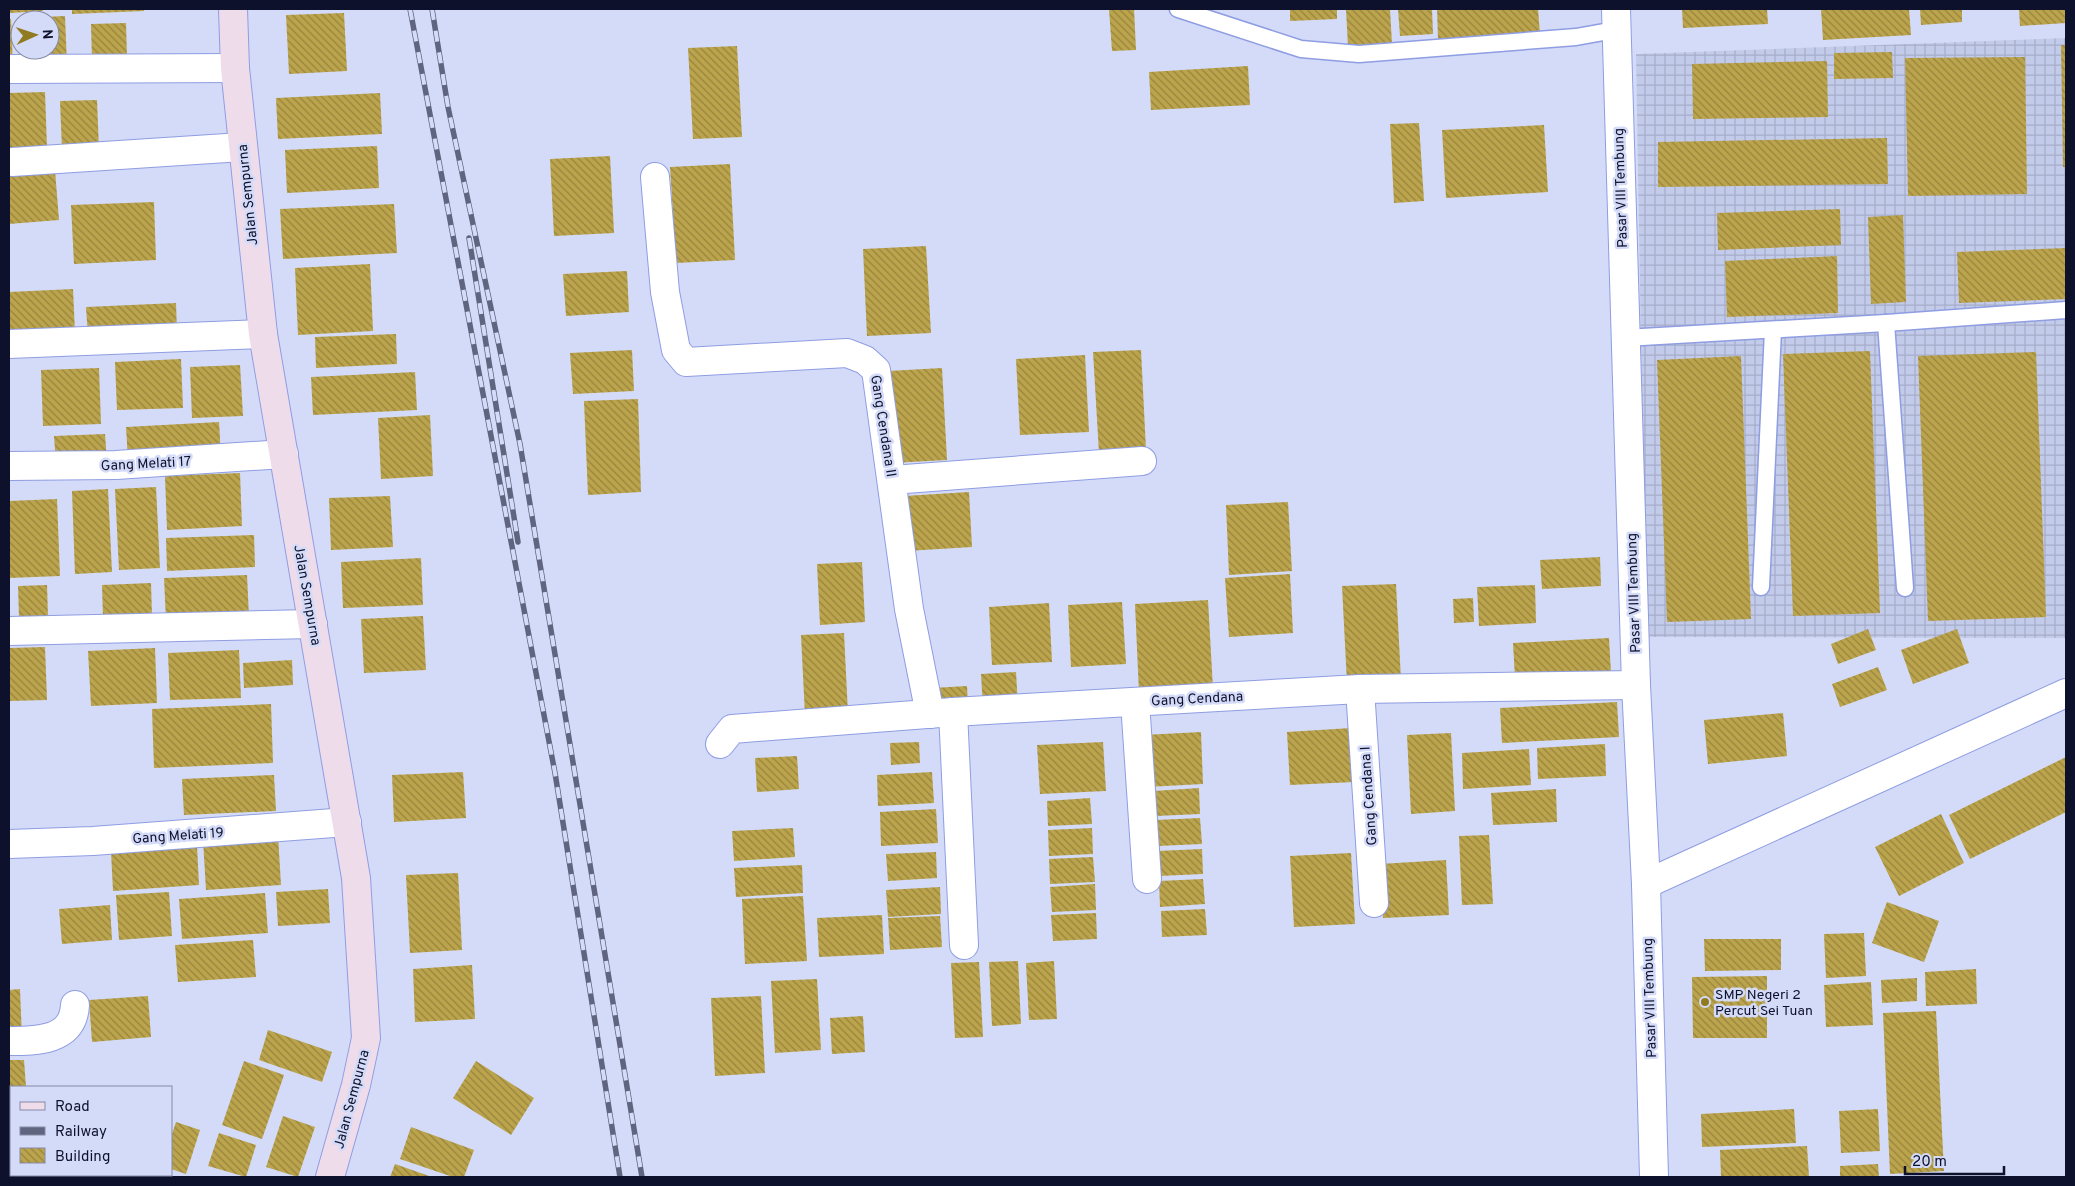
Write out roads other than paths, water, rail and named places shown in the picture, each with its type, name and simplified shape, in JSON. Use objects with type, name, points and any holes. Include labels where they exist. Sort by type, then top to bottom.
[{"type":"street","name":"Jalan Sempurna","points":[[233,9],[234,68],[263,334],[356,878],[366,1038],[356,1085],[330,1177]]},
{"type":"street","name":"Pasar VIII Tembung","points":[[1616,19],[1636,685],[1645,874],[1654,1177]]},
{"type":"street","points":[[9,69],[234,68]]},
{"type":"street","points":[[12,162],[242,147]]},
{"type":"street","name":"Gang Cendana II","points":[[655,178],[665,292],[676,350],[686,362],[847,354],[865,360],[876,370],[909,608],[942,713],[964,945]]},
{"type":"street","points":[[9,344],[263,334]]},
{"type":"street","name":"Gang Melati 17","points":[[9,466],[116,465],[284,454]]},
{"type":"street","points":[[892,480],[1142,461]]},
{"type":"street","points":[[9,631],[313,624]]},
{"type":"street","name":"Gang Cendana","points":[[720,744],[732,729],[942,713],[1360,689],[1636,685]]},
{"type":"street","name":"Gang Cendana I","points":[[1360,689],[1374,903]]},
{"type":"street","points":[[1645,874],[2066,693]]},
{"type":"street","points":[[1135,702],[1147,879]]},
{"type":"street","name":"Gang Melati 19","points":[[9,844],[93,841],[347,822]]},
{"type":"street","points":[[9,1042],[47,1038],[60,1033],[69,1025],[74,1016],[75,1005]]},
{"type":"lane","points":[[1178,9],[1301,49],[1359,54],[1576,37],[1616,19]]},
{"type":"lane","points":[[1625,338],[1886,323],[2066,310]]},
{"type":"lane","points":[[1886,323],[1904,588]]},
{"type":"lane","points":[[1760,586],[1774,330]]},
{"type":"railway","points":[[410,9],[555,773],[620,1177]]},
{"type":"railway","points":[[432,9],[448,107],[520,444],[642,1177]]},
{"type":"railway","points":[[469,238],[518,542]]},
{"type":"place","name":"SMP Negeri 2 Percut Sei Tuan","points":[[1705,1002]]}]
